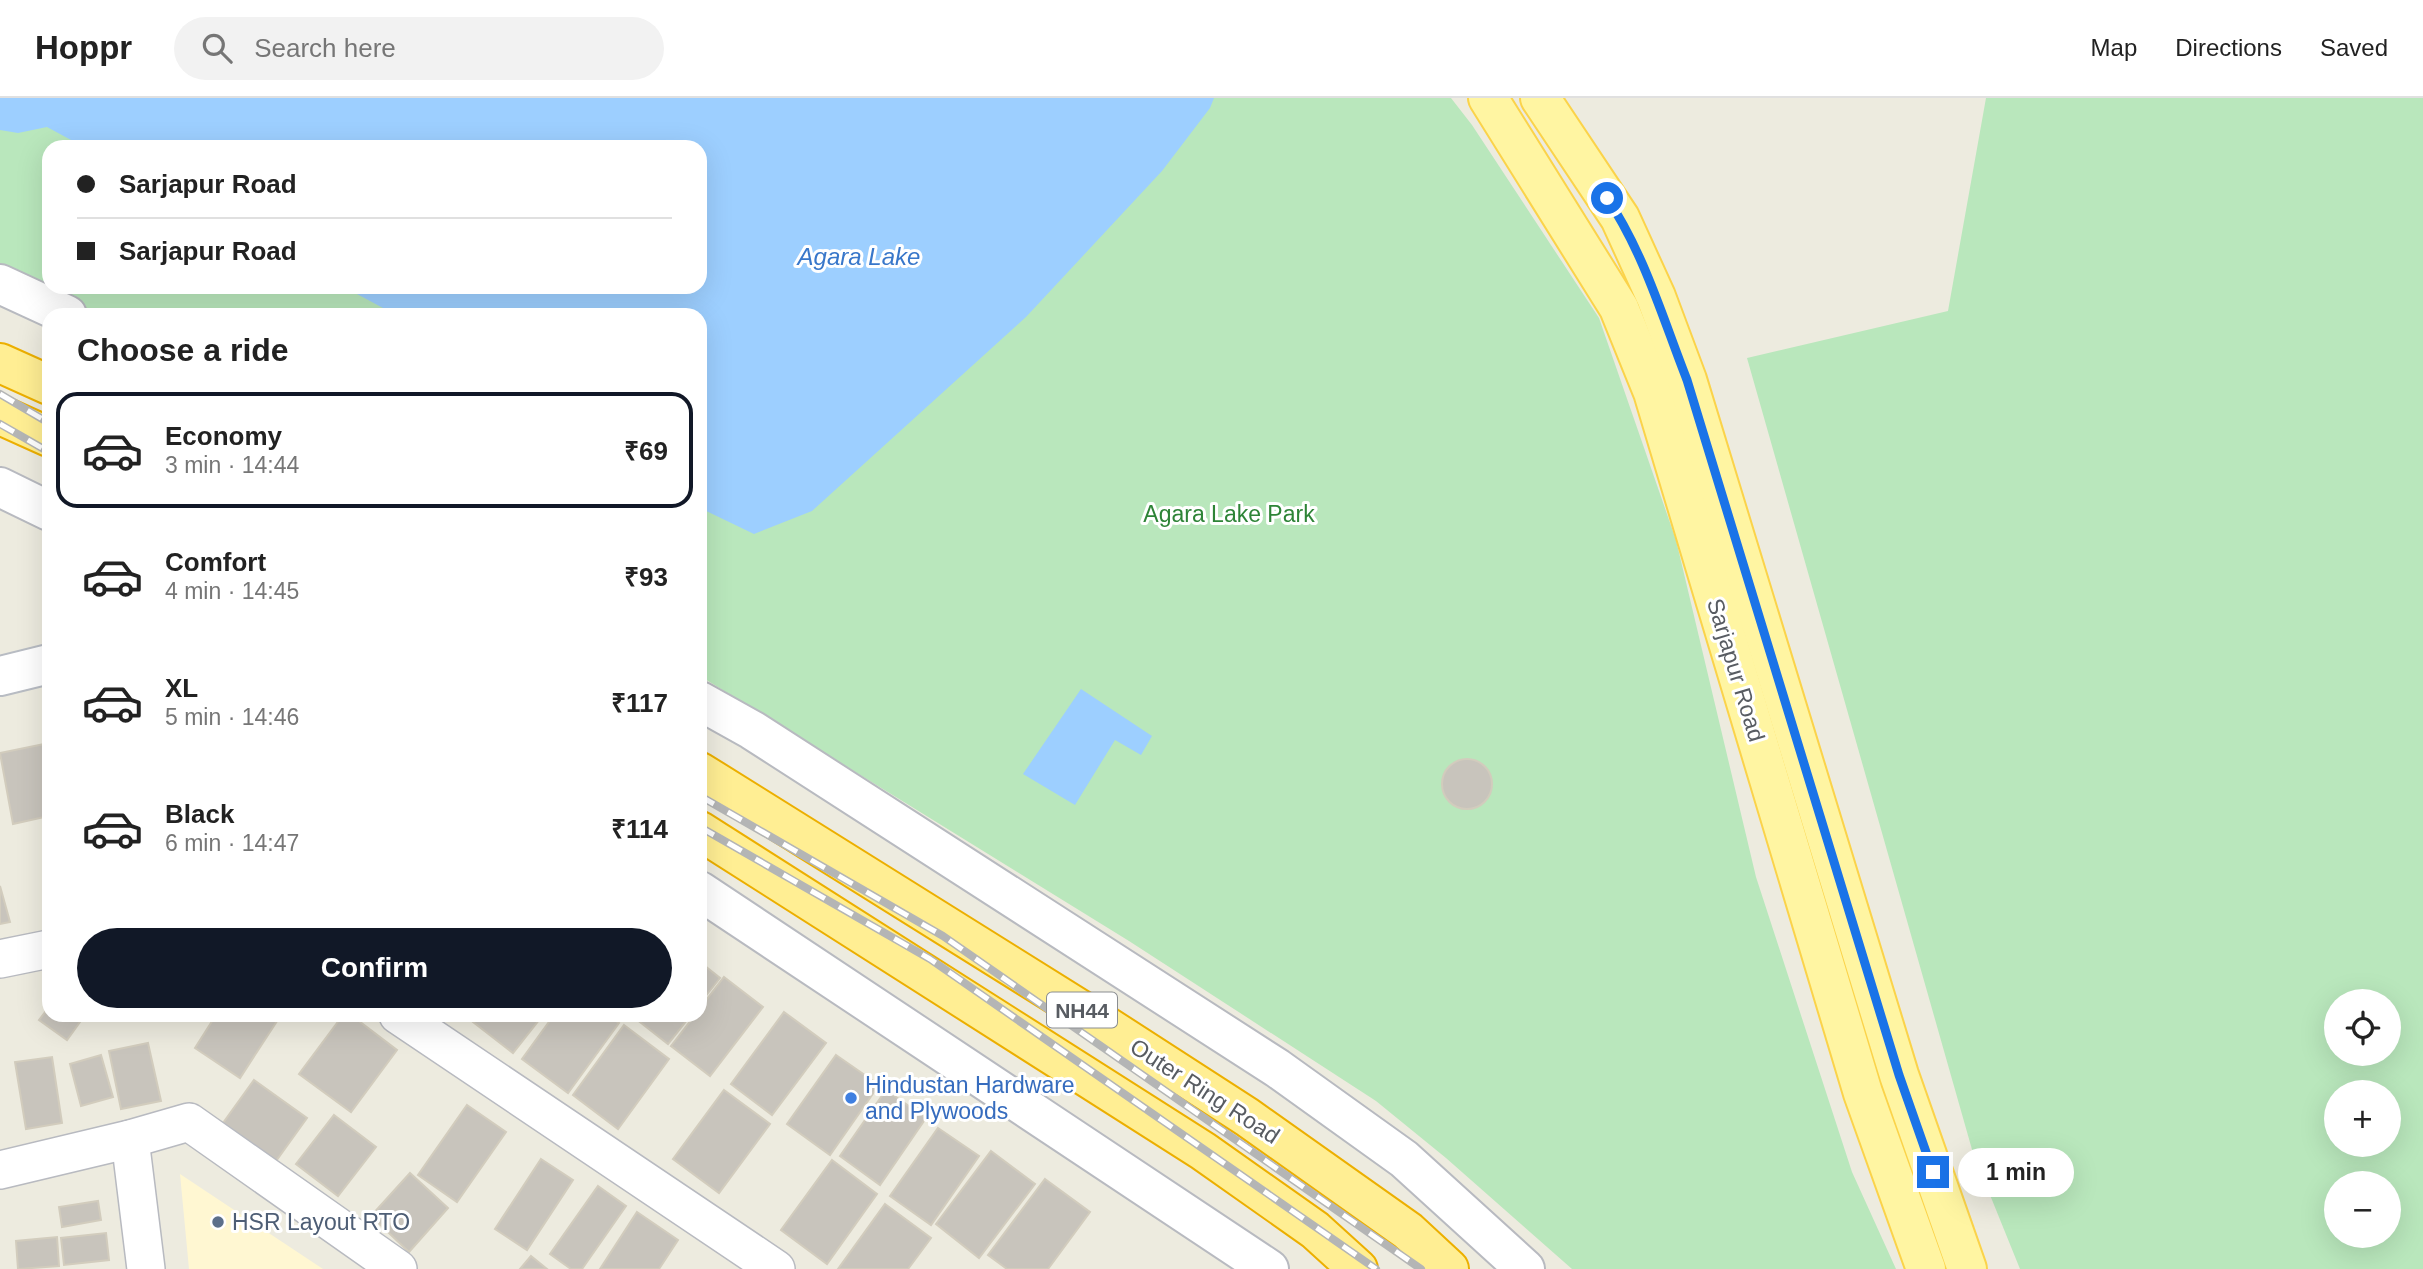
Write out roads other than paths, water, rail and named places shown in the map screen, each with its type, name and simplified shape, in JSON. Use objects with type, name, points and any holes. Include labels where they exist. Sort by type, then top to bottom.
[{"type":"highway","points":[[0,363],[42,382]]},
{"type":"highway","points":[[0,415],[42,434]]},
{"type":"highway","name":"Outer Ring Road","points":[[707,776],[1247,1117],[1408,1231],[1449,1269]]},
{"type":"highway","name":"NH44","points":[[707,835],[1203,1151],[1315,1230],[1358,1269]]},
{"type":"main road","name":"Sarjapur Road","points":[[1488,98],[1619,308],[1653,392],[1863,1093],[1926,1269]]},
{"type":"main road","name":"Sarjapur Road","points":[[1541,98],[1620,218],[1656,297],[1687,380],[1899,1075],[1967,1269]]},
{"type":"street","points":[[0,284],[51,308]]},
{"type":"street","points":[[0,487],[42,508]]},
{"type":"street","points":[[0,676],[42,666]]},
{"type":"street","points":[[707,705],[752,730],[1277,1068],[1405,1159],[1525,1269]]},
{"type":"street","points":[[707,896],[1268,1269]]},
{"type":"street","points":[[0,959],[42,950]]},
{"type":"street","points":[[411,1022],[776,1269]]},
{"type":"street","points":[[0,1170],[189,1122],[398,1269]]},
{"type":"street","points":[[130,1139],[146,1269]]},
{"type":"water","name":"Agara Lake","points":[[0,98],[1214,98],[1210,108],[1162,171],[1026,317],[812,511],[754,534],[707,511],[707,308],[383,308],[357,294],[707,294],[707,140],[71,140],[47,127],[18,133],[0,130]]},
{"type":"water","points":[[1081,689],[1152,736],[1141,755],[1115,740],[1075,805],[1023,774]]},
{"type":"railway","points":[[0,394],[42,419]]},
{"type":"railway","points":[[0,424],[42,448]]},
{"type":"railway","points":[[707,800],[943,936],[1421,1269]]},
{"type":"railway","points":[[707,831],[930,959],[1376,1269]]},
{"type":"place","name":"Hindustan Hardware and Plywoods","points":[[851,1098]]},
{"type":"place","name":"HSR Layout RTO","points":[[218,1222]]},
{"type":"park label","name":"Agara Lake Park","points":[[1229,514]]}]
